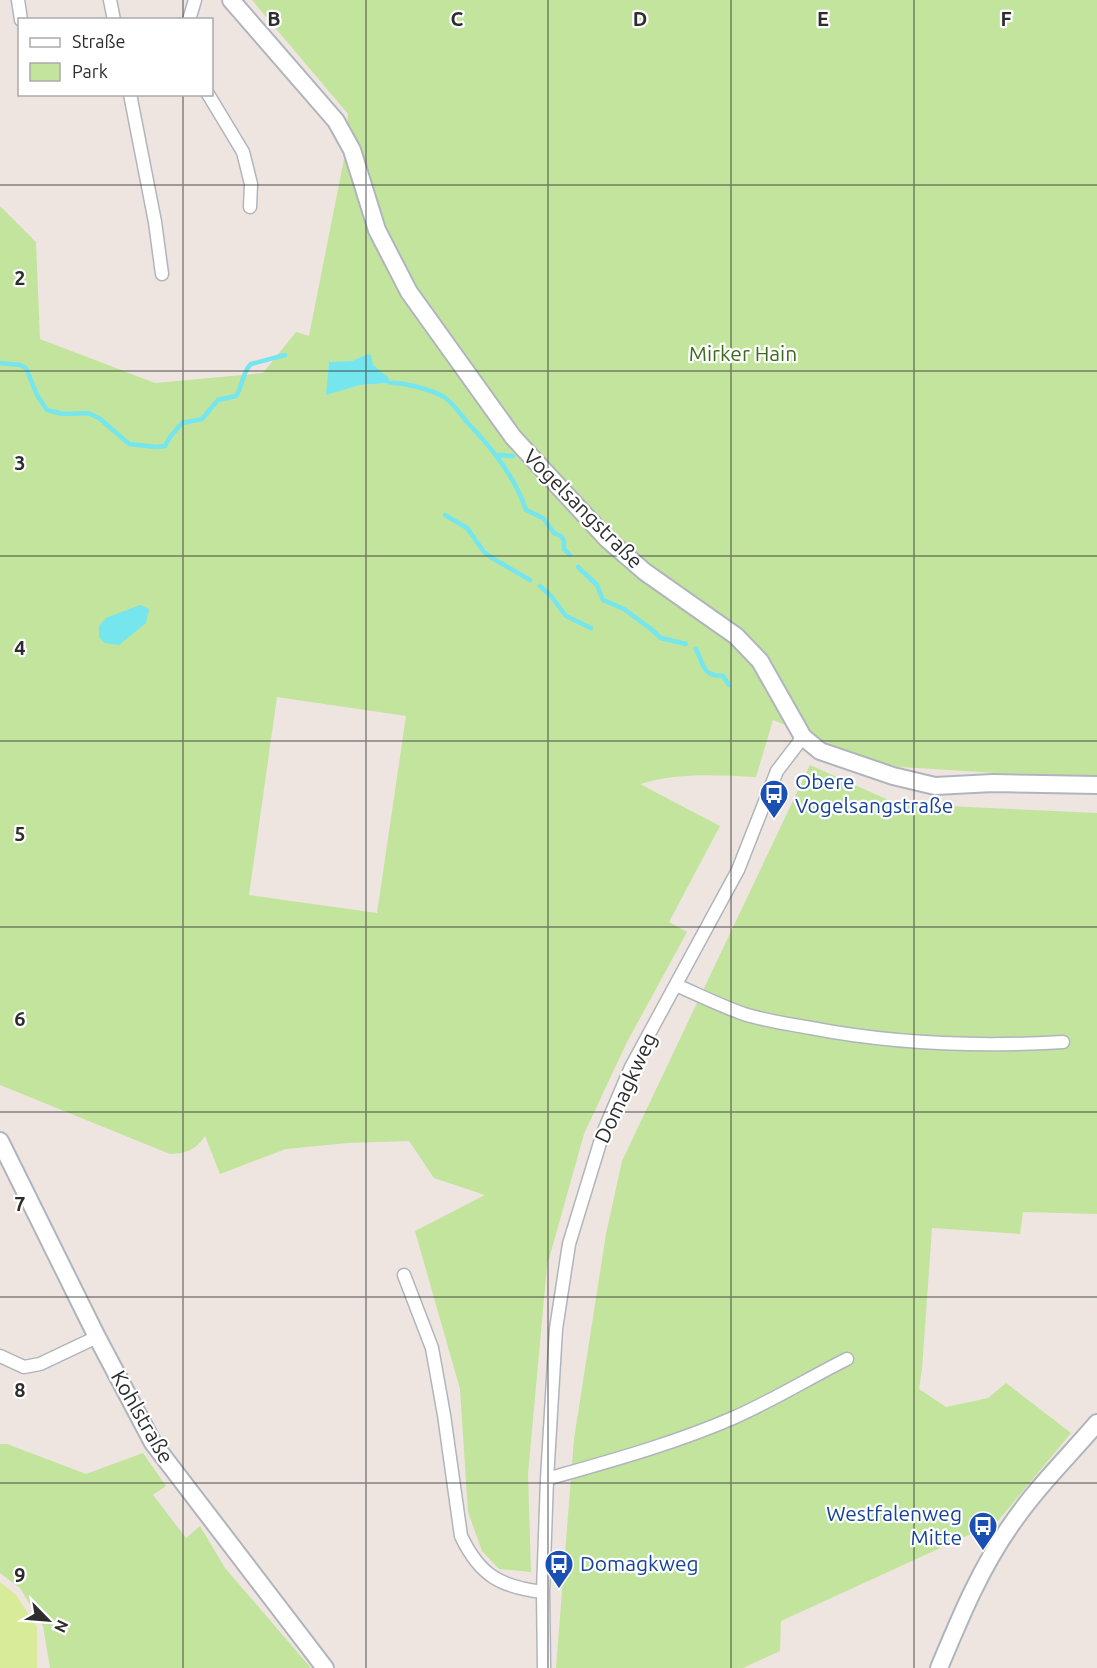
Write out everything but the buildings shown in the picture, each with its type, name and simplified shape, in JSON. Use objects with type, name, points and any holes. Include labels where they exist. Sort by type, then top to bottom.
[{"type":"street","points":[[18,0],[21,18]]},
{"type":"street","points":[[110,0],[114,18]]},
{"type":"street","points":[[190,18],[195,0]]},
{"type":"street","name":"Vogelsangstraße","points":[[231,0],[336,121],[352,150],[377,230],[409,292],[513,437],[608,540],[645,572],[736,636],[760,661],[802,737],[820,751],[893,776],[934,786],[993,783],[1097,785]]},
{"type":"street","points":[[130,96],[155,222],[162,274]]},
{"type":"street","points":[[209,96],[243,152],[251,184],[250,207]]},
{"type":"street","name":"Domagkweg","points":[[544,1668],[543,1592],[547,1479],[556,1329],[569,1244],[603,1133],[632,1067],[738,870],[777,771],[802,737]]},
{"type":"street","points":[[676,986],[747,1014],[841,1034],[975,1045],[1063,1042]]},
{"type":"street","name":"Kohlstraße","points":[[0,1141],[97,1337],[153,1443],[325,1668]]},
{"type":"street","points":[[404,1275],[432,1348],[461,1536],[467,1550],[481,1569],[497,1581],[518,1589],[543,1592]]},
{"type":"street","points":[[0,1356],[24,1366],[40,1364],[97,1337]]},
{"type":"street","points":[[547,1479],[650,1450],[735,1417],[847,1359]]},
{"type":"street","points":[[939,1668],[972,1592],[1002,1539],[1039,1488],[1096,1425]]},
{"type":"green space","name":"Mirker Hain","points":[[252,0],[1097,0],[1097,776],[885,766],[773,720],[756,777],[683,776],[640,784],[720,826],[669,922],[687,932],[626,1044],[584,1134],[547,1266],[528,1474],[531,1572],[499,1569],[482,1551],[468,1512],[460,1389],[415,1231],[485,1195],[434,1178],[409,1141],[348,1143],[286,1149],[220,1174],[205,1136],[198,1145],[190,1150],[170,1154],[0,1085],[0,206],[36,242],[40,339],[155,383],[263,373],[296,332],[309,336],[344,159],[348,114]],"holes":[[[352,361],[380,370],[390,383],[360,385],[327,394],[329,363]],[[277,697],[406,716],[377,913],[249,895]]]},
{"type":"green space","points":[[810,765],[893,802],[1097,813],[1097,1214],[1023,1212],[1020,1234],[932,1228],[919,1389],[946,1407],[988,1398],[1006,1383],[1071,1433],[997,1522],[781,1621],[780,1651],[743,1668],[556,1668],[574,1439],[606,1234],[622,1161]]},
{"type":"green space","points":[[0,1444],[7,1444],[86,1474],[143,1453],[166,1486],[153,1495],[186,1538],[200,1526],[225,1568],[311,1668],[50,1668],[43,1626],[20,1588],[0,1573]]},
{"type":"green space","points":[[0,1582],[16,1595],[37,1627],[37,1668],[0,1668]]},
{"type":"water","points":[[368,354],[371,355],[373,365],[388,377],[390,383],[360,385],[326,395],[329,362],[352,361]]},
{"type":"water","points":[[140,605],[149,609],[146,623],[119,645],[105,643],[99,637],[99,626],[106,618]]},
{"type":"waterway","points":[[0,363],[20,365],[26,368],[37,395],[47,410],[63,414],[88,413],[99,418],[129,444],[156,447],[165,446],[182,423],[202,419],[218,400],[236,396],[251,364],[285,355]]},
{"type":"waterway","points":[[390,383],[425,389],[439,394],[450,402],[501,462],[526,510],[543,518],[554,533],[561,536],[564,549],[570,555]]},
{"type":"waterway","points":[[496,455],[513,456]]},
{"type":"waterway","points":[[445,515],[467,528],[484,552],[530,580]]},
{"type":"waterway","points":[[578,567],[597,585],[603,600],[624,609],[661,638],[686,644]]},
{"type":"waterway","points":[[540,586],[566,616],[591,628]]},
{"type":"waterway","points":[[696,649],[707,672],[723,676],[729,685]]},
{"type":"place","name":"Obere Vogelsangstraße","points":[[774,820]]},
{"type":"place","name":"Westfalenweg Mitte","points":[[983,1552]]},
{"type":"place","name":"Domagkweg","points":[[559,1590]]}]
